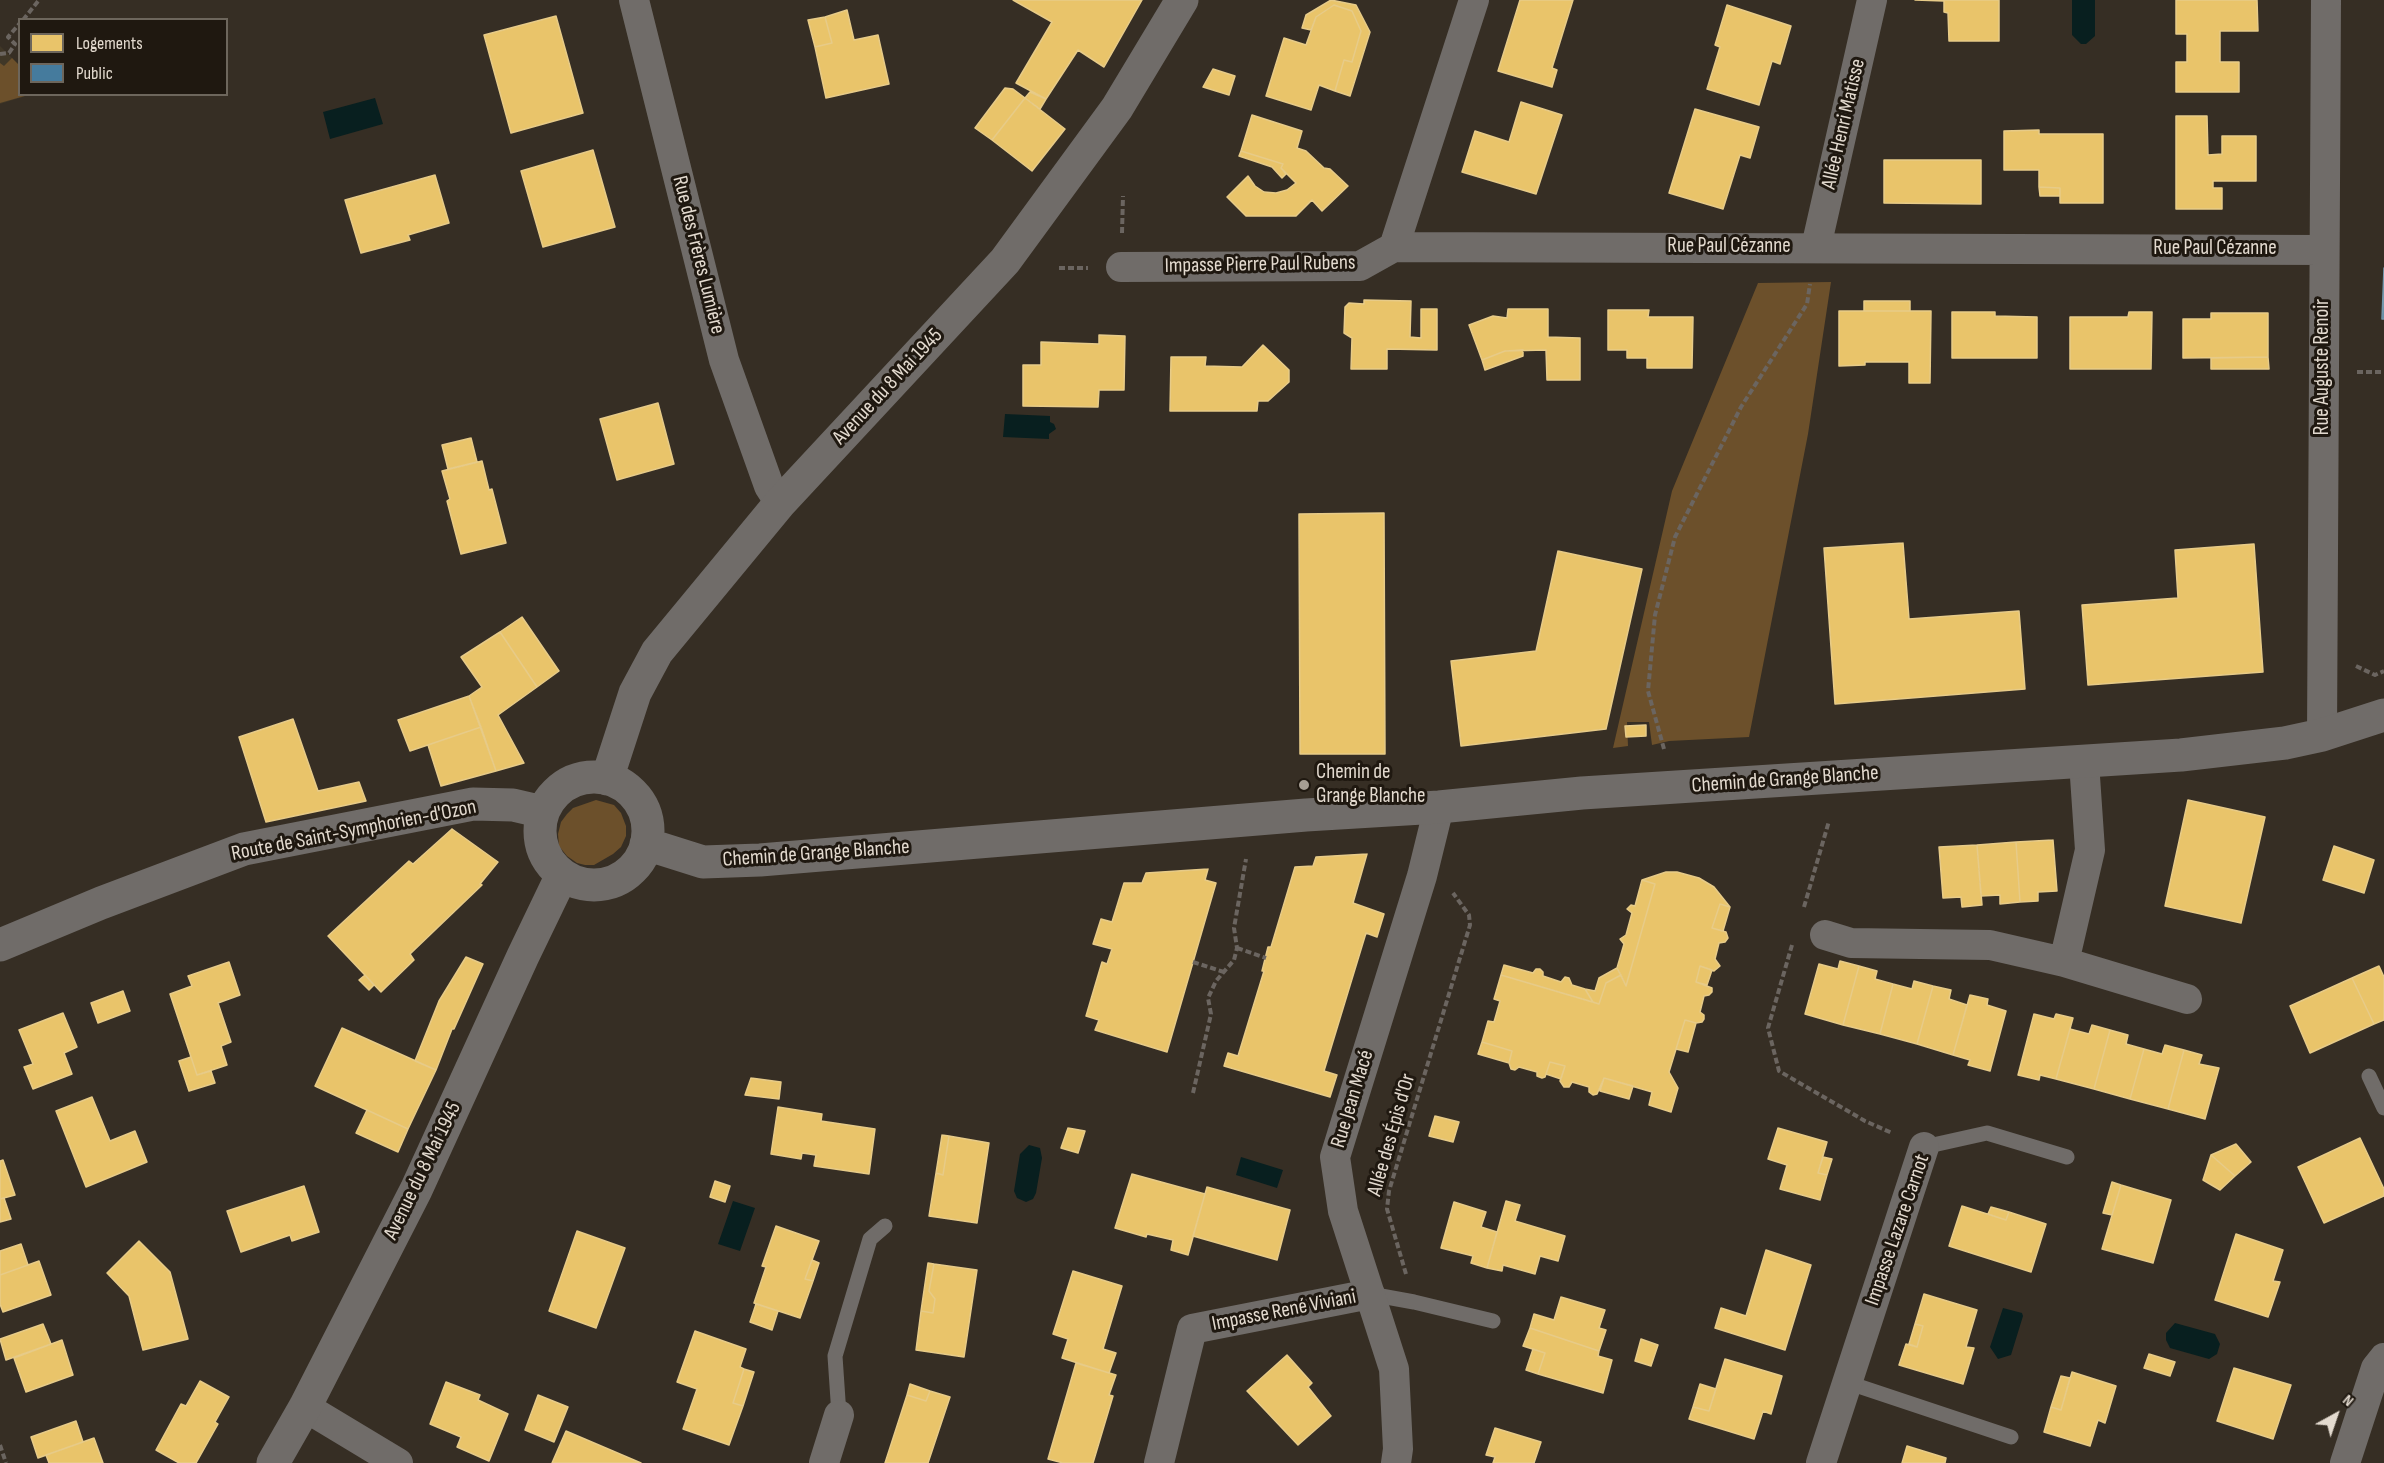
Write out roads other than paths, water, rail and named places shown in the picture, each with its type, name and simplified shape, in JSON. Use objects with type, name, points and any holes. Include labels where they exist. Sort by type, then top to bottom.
[{"type":"street","name":"Rue des Frères Lumière","points":[[634,0],[724,360],[769,486],[780,503]]},
{"type":"street","name":"Avenue du 8 Mai 1945","points":[[607,779],[635,693],[657,652],[780,503],[1005,261],[1117,108],[1182,0]]},
{"type":"street","points":[[1394,247],[1474,0]]},
{"type":"street","name":"Allée Henri Matisse","points":[[1816,247],[1872,0]]},
{"type":"street","name":"Rue Auguste Renoir","points":[[2322,735],[2326,0]]},
{"type":"street","name":"Rue Paul Cézanne","points":[[1394,247],[2324,250]]},
{"type":"street","name":"Impasse Pierre Paul Rubens","points":[[1121,267],[1360,266],[1394,247]]},
{"type":"street","name":"Chemin de Grange Blanche","points":[[646,844],[703,862],[760,860],[1306,815],[1439,807],[1582,793],[2181,755],[2285,743],[2322,735],[2384,715]]},
{"type":"street","points":[[2064,962],[2090,850],[2084,762]]},
{"type":"street","points":[[591,777],[607,779],[622,786],[635,796],[644,811],[648,827],[646,844],[640,860],[628,873],[613,882],[596,885],[578,883],[562,875],[544,853],[541,840],[543,812],[551,798],[576,780],[591,777]]},
{"type":"street","name":"Route de Saint-Symphorien-d'Ozon","points":[[0,945],[101,903],[244,849],[473,804],[513,805],[543,812]]},
{"type":"street","name":"Rue Jean Macé","points":[[1396,1463],[1398,1449],[1394,1368],[1343,1211],[1335,1157],[1422,876],[1439,807]]},
{"type":"street","name":"Avenue du 8 Mai 1945","points":[[273,1463],[305,1407],[416,1190],[562,875]]},
{"type":"street","points":[[1825,935],[1851,944],[1990,945],[2064,962],[2187,999]]},
{"type":"street","name":"Impasse Lazare Carnot","points":[[1821,1463],[1924,1147]]},
{"type":"street","name":"Impasse René Viviani","points":[[1159,1463],[1192,1329],[1370,1294]]},
{"type":"street","points":[[2345,1463],[2376,1368],[2384,1358]]},
{"type":"street","points":[[305,1407],[398,1463]]},
{"type":"street","points":[[824,1463],[839,1415]]},
{"type":"lane","points":[[2369,1076],[2384,1108]]},
{"type":"lane","name":"Impasse Lazare Carnot","points":[[1924,1147],[1988,1133],[2067,1157]]},
{"type":"lane","points":[[839,1415],[835,1356],[870,1239],[885,1226]]},
{"type":"lane","points":[[1370,1294],[1493,1321]]},
{"type":"lane","points":[[1846,1382],[2011,1437]]},
{"type":"water","points":[[2072,0],[2095,0],[2095,36],[2086,44],[2081,44],[2072,35]]},
{"type":"water","points":[[375,98],[383,124],[330,139],[323,112]]},
{"type":"water","points":[[1005,414],[1050,416],[1050,422],[1056,429],[1049,434],[1049,439],[1003,437]]},
{"type":"water","points":[[1029,1145],[1040,1148],[1042,1158],[1036,1193],[1033,1199],[1026,1202],[1017,1198],[1014,1191],[1020,1154]]},
{"type":"water","points":[[1241,1157],[1283,1170],[1277,1188],[1236,1175]]},
{"type":"water","points":[[733,1201],[755,1208],[740,1251],[718,1244]]},
{"type":"water","points":[[2003,1308],[2022,1313],[2023,1316],[2011,1355],[1998,1359],[1990,1347]]},
{"type":"water","points":[[2175,1323],[2215,1334],[2220,1344],[2217,1354],[2209,1359],[2170,1348],[2166,1340],[2166,1333]]},
{"type":"place","name":"Chemin de Grange Blanche","points":[[1304,785]]}]
